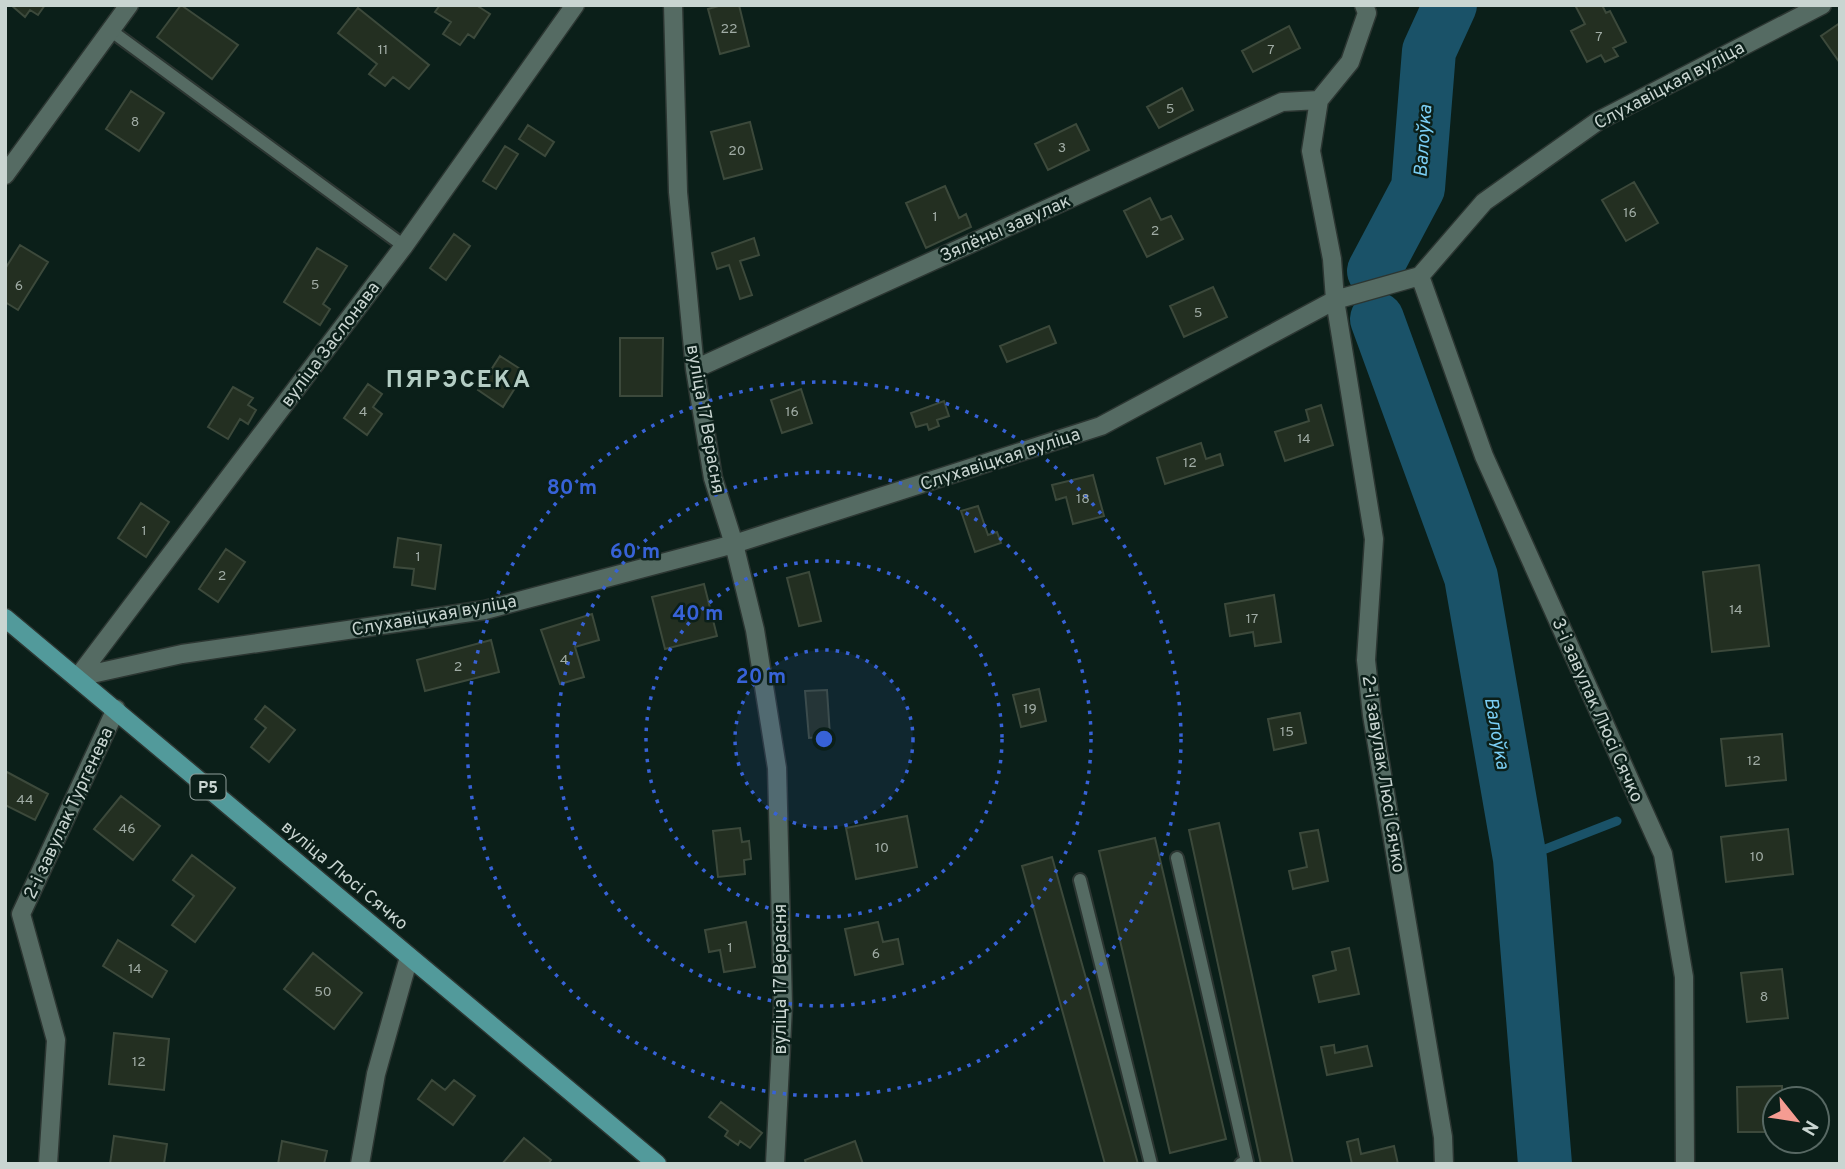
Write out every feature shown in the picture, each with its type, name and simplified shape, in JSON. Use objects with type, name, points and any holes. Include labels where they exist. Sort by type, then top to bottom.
[{"type":"main road","name":"вуліца Люсі Сячко","points":[[5,618],[657,1164]]},
{"type":"street","points":[[5,175],[129,5]]},
{"type":"street","name":"вуліца Заслонава","points":[[78,677],[404,246],[575,5]]},
{"type":"street","name":"вуліца 17 Верасня","points":[[673,5],[678,192],[695,369],[713,478],[734,544],[755,630],[777,768],[783,1006],[775,1164]]},
{"type":"street","points":[[1320,100],[1350,62],[1367,13],[1364,5]]},
{"type":"street","name":"Слухавіцкая вуліца","points":[[78,677],[182,654],[485,610],[734,544],[1101,426],[1335,300],[1420,276],[1484,202],[1598,121],[1822,5]]},
{"type":"street","name":"Зялёны завулак","points":[[695,369],[1282,102],[1320,100]]},
{"type":"street","name":"2-і завулак Люсі Сячко","points":[[1320,100],[1311,151],[1332,259],[1335,300],[1374,539],[1366,660],[1443,1137],[1444,1164]]},
{"type":"street","name":"3-і завулак Люсі Сячко","points":[[1420,276],[1484,456],[1663,854],[1684,976],[1685,1164]]},
{"type":"street","name":"2-і завулак Тургенева","points":[[48,1164],[56,1040],[21,914],[116,709]]},
{"type":"street","points":[[360,1164],[376,1074],[409,957]]},
{"type":"lane","points":[[110,30],[404,246]]},
{"type":"lane","points":[[1177,858],[1247,1162],[1241,1164]]},
{"type":"lane","points":[[1080,880],[1151,1164]]},
{"type":"building","points":[[11,5],[45,5],[38,15],[30,10],[25,17]]},
{"type":"building","points":[[181,5],[238,45],[212,79],[157,37]]},
{"type":"building","points":[[440,5],[476,5],[490,14],[474,38],[468,34],[460,45],[443,34],[451,22],[435,12]]},
{"type":"building","points":[[722,5],[739,5],[749,46],[720,54],[708,9]]},
{"type":"building","points":[[1575,5],[1602,5],[1606,13],[1610,11],[1626,42],[1613,48],[1618,56],[1605,62],[1601,55],[1587,62],[1571,31],[1585,24]]},
{"type":"building","points":[[358,8],[429,65],[409,89],[393,77],[385,86],[369,74],[377,64],[338,33]]},
{"type":"building","points":[[1840,23],[1840,63],[1821,36]]},
{"type":"building","points":[[1289,26],[1300,48],[1253,72],[1242,51]]},
{"type":"building","points":[[1182,88],[1193,110],[1159,128],[1147,107]]},
{"type":"building","points":[[131,91],[164,113],[139,151],[106,129]]},
{"type":"building","points":[[750,122],[762,169],[724,179],[711,132]]},
{"type":"building","points":[[1076,124],[1089,150],[1048,170],[1035,144]]},
{"type":"building","points":[[528,125],[554,142],[545,156],[519,139]]},
{"type":"building","points":[[505,146],[518,154],[496,189],[483,181]]},
{"type":"building","points":[[1634,182],[1658,223],[1626,241],[1602,200]]},
{"type":"building","points":[[945,186],[959,218],[966,214],[971,227],[926,248],[906,203]]},
{"type":"building","points":[[1150,198],[1161,220],[1171,216],[1183,239],[1147,257],[1124,211]]},
{"type":"building","points":[[454,234],[470,246],[446,280],[430,268]]},
{"type":"building","points":[[754,238],[759,255],[740,261],[752,295],[740,299],[729,265],[717,269],[712,253]]},
{"type":"building","points":[[20,245],[48,262],[18,310],[5,302],[5,269]]},
{"type":"building","points":[[317,248],[347,266],[323,304],[330,309],[320,325],[284,302]]},
{"type":"building","points":[[1213,287],[1227,317],[1184,337],[1170,306]]},
{"type":"building","points":[[1049,326],[1056,343],[1007,362],[1000,346]]},
{"type":"building","points":[[620,338],[663,338],[662,396],[620,396]]},
{"type":"building","points":[[500,356],[525,372],[503,407],[478,390]]},
{"type":"building","points":[[368,384],[382,394],[373,407],[382,414],[367,435],[344,418]]},
{"type":"building","points":[[233,387],[253,398],[248,405],[256,410],[248,424],[240,419],[228,439],[208,427]]},
{"type":"building","points":[[801,389],[812,423],[782,433],[771,400]]},
{"type":"building","points":[[944,401],[949,416],[937,420],[939,426],[929,430],[927,424],[916,427],[911,413]]},
{"type":"building","points":[[1321,405],[1333,445],[1285,461],[1275,432],[1309,421],[1306,410]]},
{"type":"building","points":[[1201,443],[1206,459],[1220,454],[1223,465],[1165,484],[1157,458]]},
{"type":"building","points":[[1093,475],[1104,516],[1073,524],[1066,497],[1056,500],[1052,485]]},
{"type":"building","points":[[141,503],[169,522],[146,557],[118,538]]},
{"type":"building","points":[[978,506],[988,535],[997,532],[1001,543],[975,552],[961,511]]},
{"type":"building","points":[[398,538],[441,545],[435,589],[412,585],[414,569],[394,567]]},
{"type":"building","points":[[226,549],[245,562],[218,602],[199,589]]},
{"type":"building","points":[[1759,565],[1769,646],[1712,652],[1703,572]]},
{"type":"building","points":[[809,572],[821,621],[799,626],[787,578]]},
{"type":"building","points":[[704,584],[717,636],[665,649],[652,597]]},
{"type":"building","points":[[1274,595],[1281,642],[1255,646],[1253,632],[1230,636],[1225,604]]},
{"type":"building","points":[[592,614],[599,640],[575,647],[584,677],[560,684],[541,630]]},
{"type":"building","points":[[491,640],[499,672],[425,691],[417,660]]},
{"type":"building","points":[[1039,689],[1046,721],[1021,727],[1013,695]]},
{"type":"building","points":[[827,690],[830,736],[809,738],[805,691]]},
{"type":"building","points":[[265,706],[295,730],[269,762],[251,747],[266,728],[255,719]]},
{"type":"building","points":[[1300,713],[1306,743],[1274,750],[1268,719]]},
{"type":"building","points":[[1782,734],[1786,780],[1726,786],[1721,739]]},
{"type":"building","points":[[5,771],[48,794],[35,820],[5,805]]},
{"type":"building","points":[[121,796],[160,826],[133,860],[94,829]]},
{"type":"building","points":[[907,816],[917,867],[856,879],[846,828]]},
{"type":"building","points":[[1219,823],[1293,1164],[1261,1164],[1189,830]]},
{"type":"building","points":[[740,828],[742,842],[749,841],[751,859],[744,860],[745,874],[718,877],[713,831]]},
{"type":"building","points":[[1788,829],[1793,874],[1726,882],[1721,837]]},
{"type":"building","points":[[1318,830],[1328,881],[1293,889],[1289,871],[1307,867],[1300,833]]},
{"type":"building","points":[[1155,838],[1226,1139],[1170,1153],[1099,851]]},
{"type":"building","points":[[192,855],[235,888],[195,942],[172,925],[194,896],[173,880]]},
{"type":"building","points":[[1052,857],[1138,1164],[1105,1164],[1022,866]]},
{"type":"building","points":[[746,922],[755,967],[724,972],[720,950],[709,952],[705,930]]},
{"type":"building","points":[[878,922],[883,942],[898,939],[903,964],[855,975],[845,929]]},
{"type":"building","points":[[118,940],[167,971],[152,997],[103,966]]},
{"type":"building","points":[[1349,948],[1359,994],[1319,1002],[1313,976],[1336,970],[1332,952]]},
{"type":"building","points":[[313,953],[362,993],[334,1029],[284,989]]},
{"type":"building","points":[[1782,969],[1788,1018],[1747,1022],[1741,973]]},
{"type":"building","points":[[114,1033],[169,1039],[164,1090],[109,1084]]},
{"type":"building","points":[[1334,1045],[1335,1053],[1367,1046],[1372,1066],[1327,1075],[1321,1047]]},
{"type":"building","points":[[432,1080],[445,1090],[454,1080],[475,1096],[453,1125],[418,1099]]},
{"type":"building","points":[[1761,1086],[1761,1132],[1738,1132],[1737,1087]]},
{"type":"building","points":[[721,1102],[762,1133],[750,1148],[740,1141],[738,1145],[725,1136],[728,1131],[709,1117]]},
{"type":"building","points":[[114,1136],[167,1144],[164,1164],[110,1164]]},
{"type":"building","points":[[524,1138],[551,1160],[548,1164],[502,1164]]},
{"type":"building","points":[[1358,1139],[1361,1154],[1394,1146],[1398,1164],[1352,1164],[1347,1142]]},
{"type":"building","points":[[282,1141],[327,1151],[324,1164],[278,1164]]},
{"type":"building","points":[[855,1141],[863,1164],[806,1164],[805,1160]]},
{"type":"waterway","name":"Валоўка","points":[[1374,271],[1418,188],[1429,51],[1450,5]]},
{"type":"waterway","name":"Валоўка","points":[[1377,319],[1471,577],[1520,859],[1545,1164]]},
{"type":"waterway","points":[[1520,859],[1617,821]]},
{"type":"district","name":"ПЯРЭСЕКА","points":[[459,379]]}]
